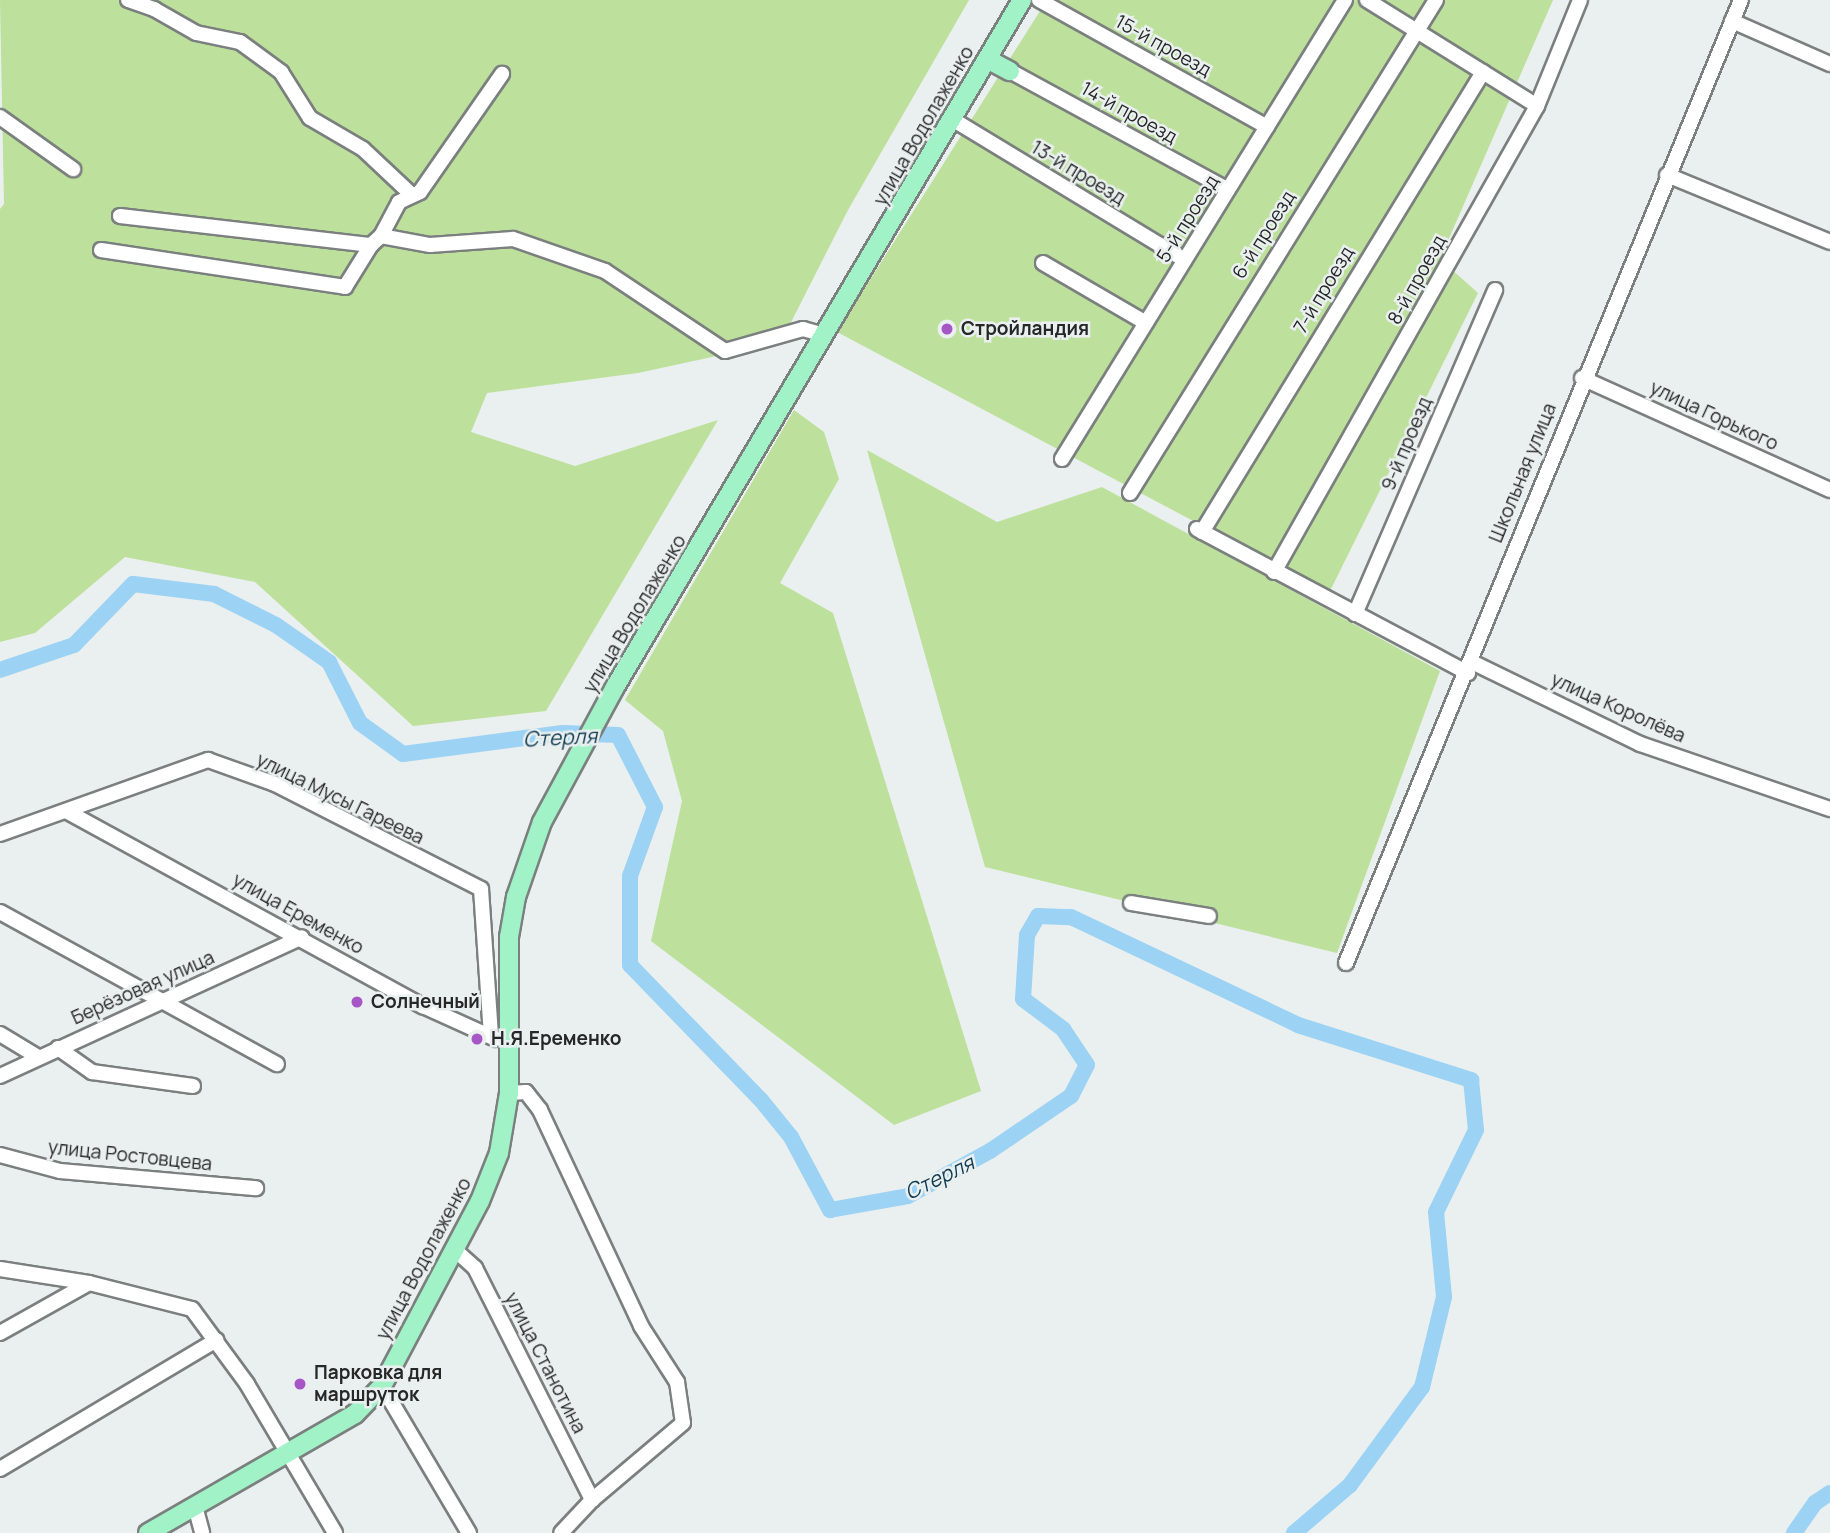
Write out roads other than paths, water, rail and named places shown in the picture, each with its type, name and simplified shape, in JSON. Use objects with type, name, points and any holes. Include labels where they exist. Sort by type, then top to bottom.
[{"type":"main road","name":"улица Водолаженко","points":[[148,1533],[355,1414],[382,1386],[454,1250],[499,1153],[509,1093],[509,937],[516,897],[530,849],[615,687],[1022,0]]},
{"type":"main road","points":[[987,59],[1010,71]]},
{"type":"street","points":[[128,0],[154,9],[196,33],[240,43],[281,72],[310,118],[363,149],[412,195]]},
{"type":"street","name":"15-й проезд","points":[[1040,0],[1267,127]]},
{"type":"street","name":"5-й проезд","points":[[1062,459],[1345,0]]},
{"type":"street","points":[[1367,0],[1537,106]]},
{"type":"street","name":"6-й проезд","points":[[1130,493],[1332,161],[1436,0]]},
{"type":"street","name":"8-й проезд","points":[[1274,572],[1537,106],[1580,0]]},
{"type":"street","name":"Школьная улица","points":[[1346,963],[1470,668],[1582,378],[1741,0]]},
{"type":"street","points":[[1732,22],[1830,64]]},
{"type":"street","name":"14-й проезд","points":[[1010,71],[1228,190]]},
{"type":"street","name":"7-й проезд","points":[[1200,530],[1483,72]]},
{"type":"street","points":[[101,250],[345,287],[399,202],[420,192],[502,74]]},
{"type":"street","points":[[0,117],[73,169]]},
{"type":"street","name":"13-й проезд","points":[[952,119],[1185,260]]},
{"type":"street","points":[[1667,175],[1830,242]]},
{"type":"street","points":[[120,216],[430,245],[513,239],[605,271],[725,351],[803,329],[824,335]]},
{"type":"street","points":[[1043,263],[1146,323]]},
{"type":"street","name":"9-й проезд","points":[[1355,614],[1495,290]]},
{"type":"street","name":"улица Горького","points":[[1582,378],[1830,490]]},
{"type":"street","name":"улица Королёва","points":[[1200,530],[1355,614],[1640,744],[1830,809]]},
{"type":"street","name":"улица Мусы Гареева","points":[[0,834],[208,760],[275,785],[476,884],[481,890],[492,1037]]},
{"type":"street","name":"улица Еременко","points":[[68,812],[302,936],[423,1006],[511,1047]]},
{"type":"street","points":[[1131,903],[1209,916]]},
{"type":"street","points":[[0,912],[277,1064]]},
{"type":"street","name":"Берёзовая улица","points":[[0,1076],[38,1056],[302,936]]},
{"type":"street","points":[[0,1034],[38,1056]]},
{"type":"street","points":[[58,1048],[92,1072],[193,1086]]},
{"type":"street","points":[[509,1093],[526,1092],[540,1110],[641,1326],[677,1382],[683,1423],[592,1500],[561,1533]]},
{"type":"street","name":"улица Ростовцева","points":[[0,1155],[60,1171],[256,1188]]},
{"type":"street","name":"улица Станотина","points":[[454,1250],[475,1268],[592,1500]]},
{"type":"street","points":[[0,1269],[89,1283],[192,1309],[216,1340],[290,1452],[335,1533]]},
{"type":"street","points":[[0,1334],[89,1283]]},
{"type":"street","points":[[0,1469],[216,1340]]},
{"type":"street","points":[[382,1386],[470,1533]]},
{"type":"street","points":[[195,1506],[202,1533]]},
{"type":"waterway","name":"Стерля","points":[[0,670],[74,645],[133,584],[214,594],[276,625],[329,662],[360,723],[403,754],[563,733],[618,735],[655,807],[630,876],[630,965],[761,1100],[791,1137],[830,1210],[908,1196],[990,1151],[1071,1096],[1087,1065],[1063,1029],[1023,999],[1027,935],[1038,916],[1071,917],[1298,1025],[1471,1080],[1476,1130],[1436,1212],[1444,1297],[1422,1387],[1350,1485],[1294,1533]]},
{"type":"waterway","name":"Стерля","points":[[1794,1533],[1815,1503],[1830,1493]]},
{"type":"place","name":"Стройландия","points":[[947,329]]},
{"type":"place","name":"Солнечный","points":[[357,1002]]},
{"type":"place","name":"Н.Я.Еременко","points":[[477,1039]]},
{"type":"place","name":"Парковка для маршруток","points":[[300,1384]]}]
